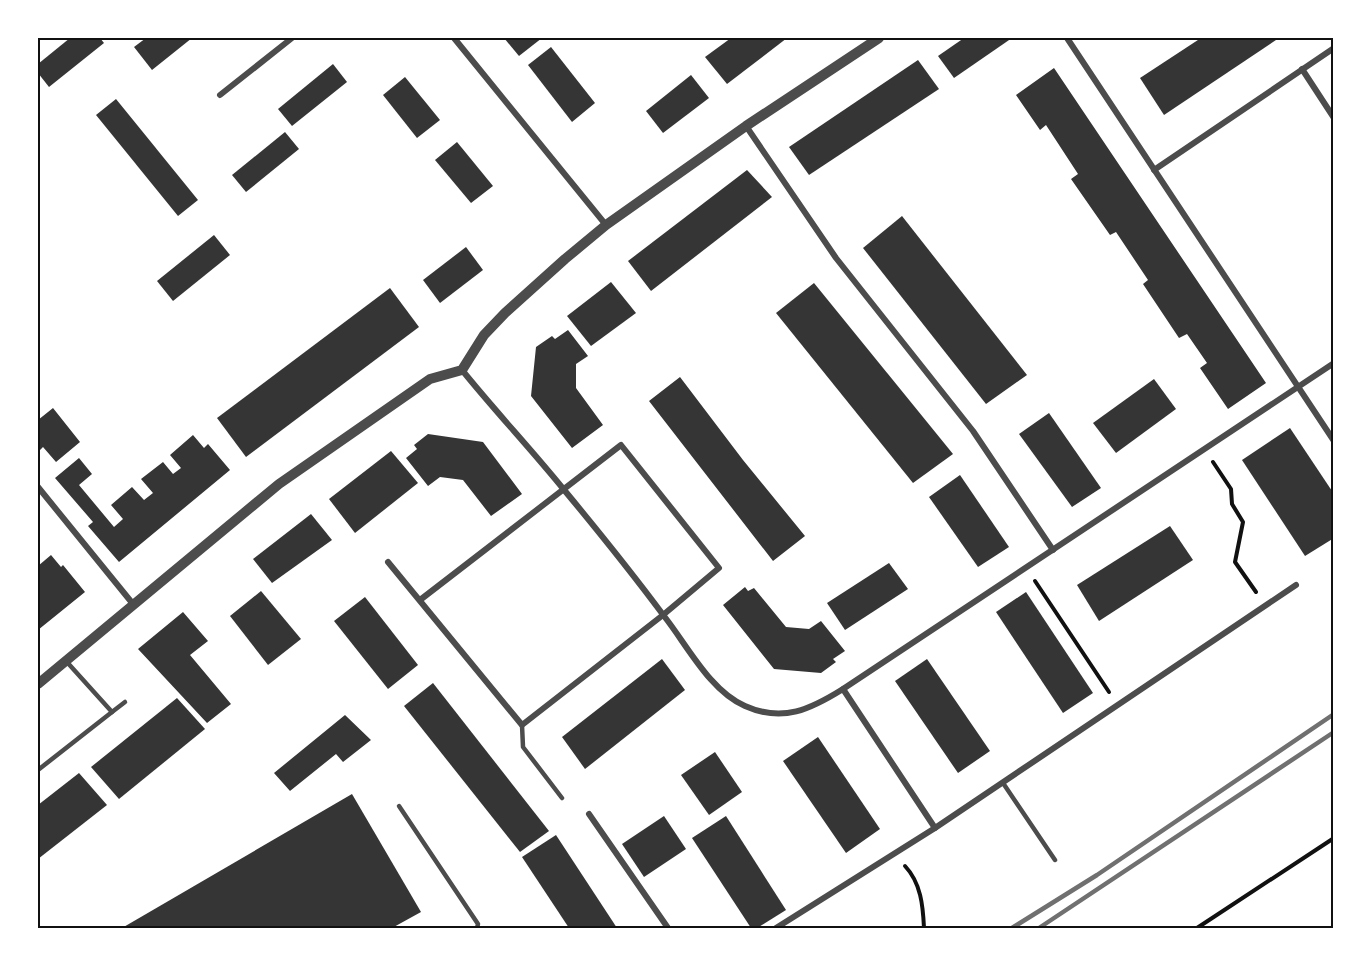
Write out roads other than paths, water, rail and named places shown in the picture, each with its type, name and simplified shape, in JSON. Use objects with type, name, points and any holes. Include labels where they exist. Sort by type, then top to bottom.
[{"type":"street","points":[[220,95],[292,38]]},
{"type":"street","points":[[454,38],[606,225]]},
{"type":"street","points":[[38,684],[279,484],[430,379],[462,370],[484,335],[505,313],[606,225],[746,126],[879,38]]},
{"type":"street","points":[[1067,38],[1334,441]]},
{"type":"street","points":[[1154,170],[1334,48]]},
{"type":"street","points":[[1302,69],[1334,118]]},
{"type":"street","points":[[746,126],[836,258],[973,431],[1053,550]]},
{"type":"street","points":[[462,370],[564,489],[717,688],[746,707],[790,714],[816,705],[843,689],[1334,363]]},
{"type":"street","points":[[388,562],[522,725],[663,615],[719,568],[621,445],[420,600]]},
{"type":"street","points":[[38,487],[133,604]]},
{"type":"street","points":[[776,928],[935,828],[1296,585]]},
{"type":"street","points":[[843,689],[935,828]]},
{"type":"street","points":[[589,814],[668,928]]},
{"type":"lane","points":[[66,661],[112,712]]},
{"type":"lane","points":[[38,771],[125,702]]},
{"type":"lane","points":[[522,725],[523,747],[562,798]]},
{"type":"lane","points":[[1003,783],[1055,860]]},
{"type":"lane","points":[[399,806],[478,924],[477,928]]},
{"type":"railway","points":[[1012,928],[1097,875],[1334,714]]},
{"type":"railway","points":[[1039,928],[1334,732]]}]
